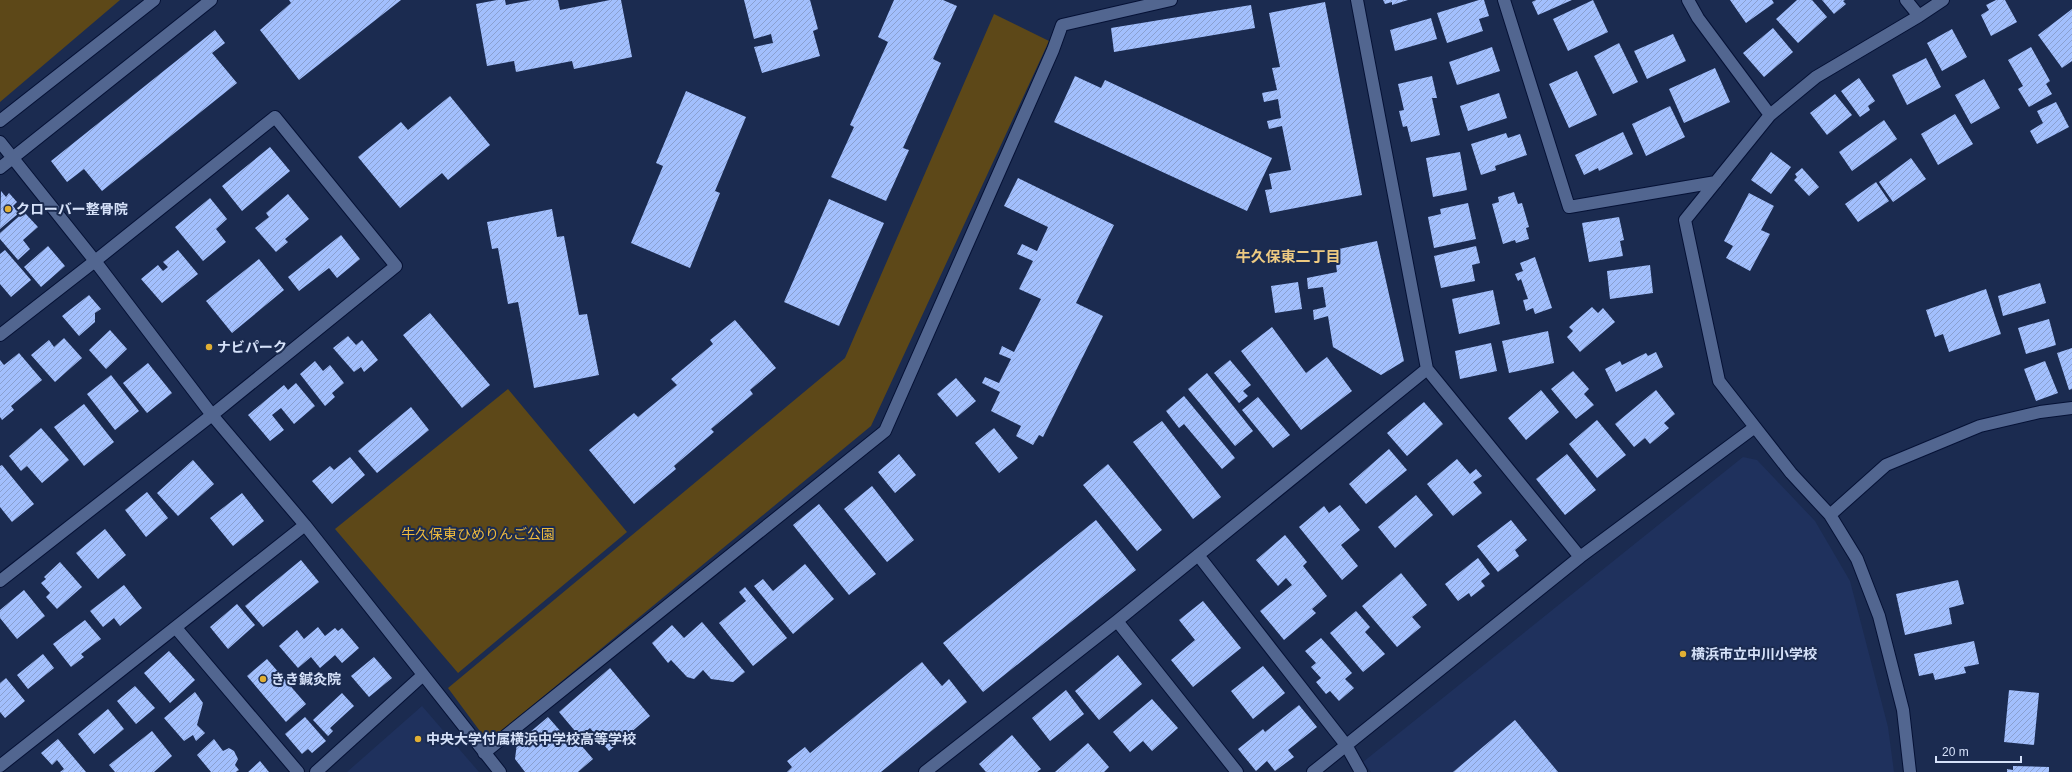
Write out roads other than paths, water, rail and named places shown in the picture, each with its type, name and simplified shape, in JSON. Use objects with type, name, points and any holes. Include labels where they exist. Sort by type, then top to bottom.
[{"type":"street","points":[[0,121],[154,0]]},
{"type":"street","points":[[0,168],[211,0]]},
{"type":"street","points":[[484,753],[885,431],[1050,58],[1062,25],[1171,0]]},
{"type":"street","points":[[1357,0],[1427,369],[1580,557]]},
{"type":"street","points":[[1504,0],[1569,207],[1716,182]]},
{"type":"street","points":[[1688,0],[1698,18],[1770,115]]},
{"type":"street","points":[[1906,0],[1919,16]]},
{"type":"street","points":[[1910,772],[1903,710],[1879,616],[1856,559],[1830,515],[1790,473],[1719,381],[1685,220],[1770,115],[1816,77],[1919,16],[1943,0]]},
{"type":"street","points":[[0,335],[275,117],[396,266],[212,415],[0,581]]},
{"type":"street","points":[[0,142],[95,261],[212,415],[305,525],[500,772]]},
{"type":"street","points":[[925,772],[1117,621],[1427,369]]},
{"type":"street","points":[[1830,515],[1886,466],[1980,426],[2040,412],[2072,408]]},
{"type":"street","points":[[1313,772],[1580,557],[1755,427]]},
{"type":"street","points":[[0,766],[305,525]]},
{"type":"street","points":[[1198,555],[1346,745],[1360,772]]},
{"type":"street","points":[[1117,621],[1237,772]]},
{"type":"street","points":[[176,628],[298,772]]},
{"type":"street","points":[[316,772],[423,675]]},
{"type":"place","name":"クローバー整骨院","points":[[8,209]]},
{"type":"place","name":"ナビパーク","points":[[209,347]]},
{"type":"place","name":"横浜市立中川小学校","points":[[1683,654]]},
{"type":"place","name":"きき鍼灸院","points":[[263,679]]},
{"type":"place","name":"中央大学付属横浜中学校高等学校","points":[[418,739]]},
{"type":"district","name":"牛久保東二丁目","points":[[1288,257]]},
{"type":"park label","name":"牛久保東ひめりんご公園","points":[[478,534]]}]
